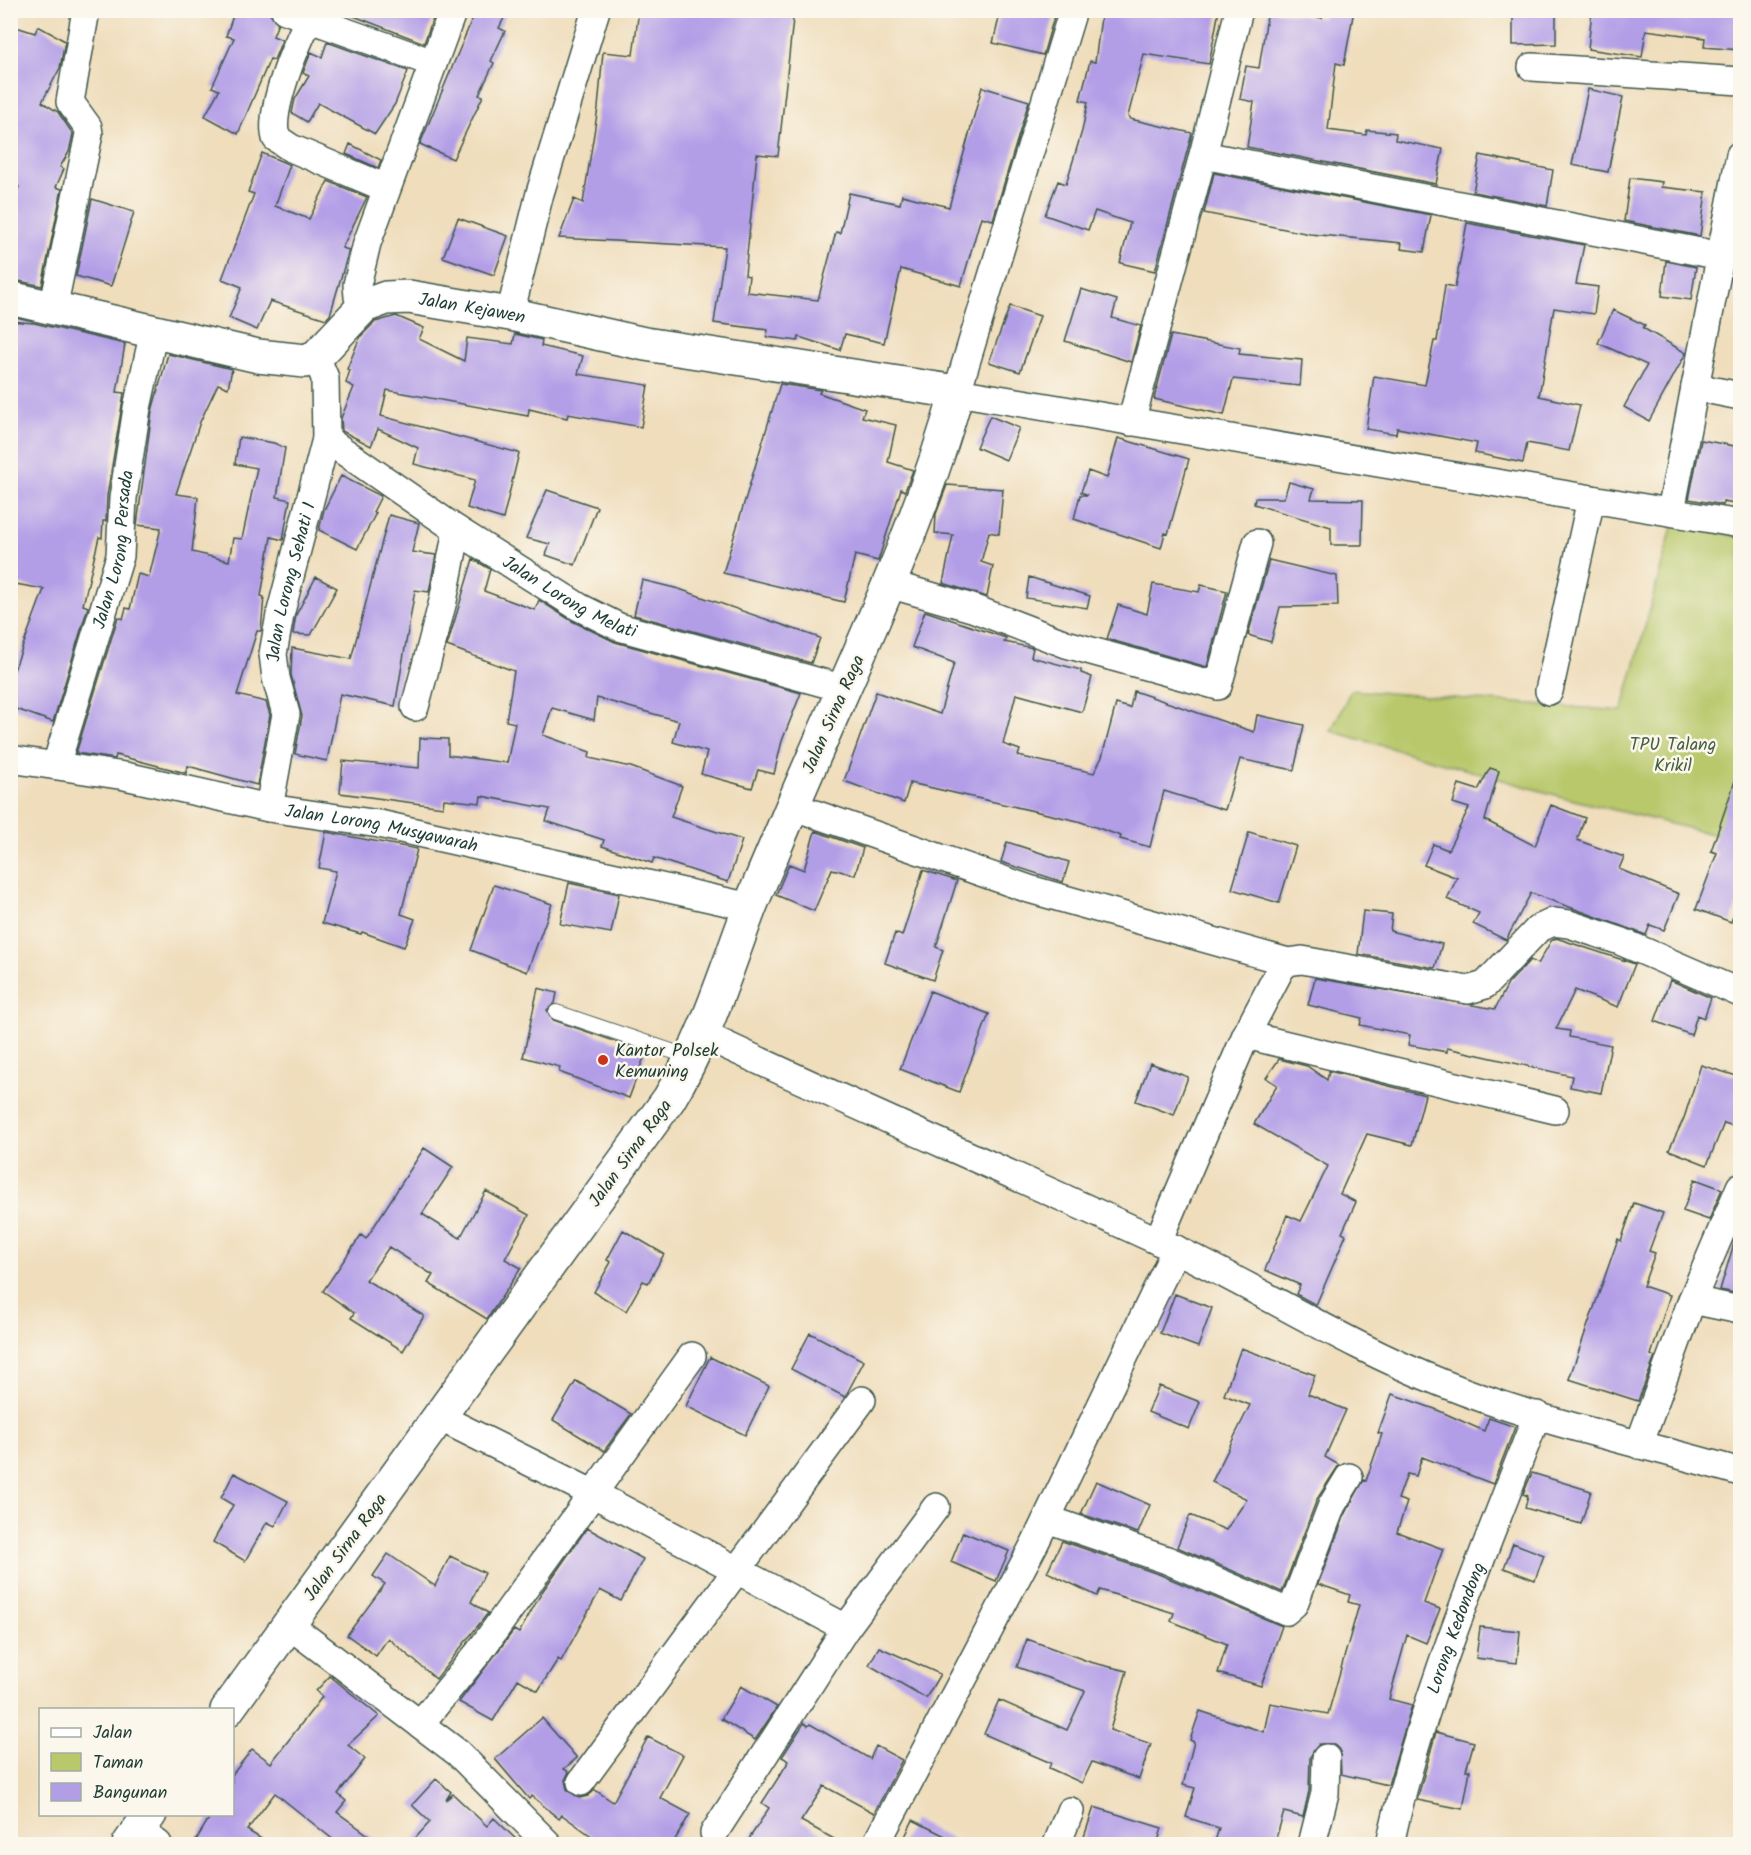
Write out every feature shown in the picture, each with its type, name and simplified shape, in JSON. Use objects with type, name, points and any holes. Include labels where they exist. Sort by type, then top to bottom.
[{"type":"street","points":[[53,309],[89,134],[88,127],[70,102],[86,10]]},
{"type":"street","points":[[10,298],[282,360],[305,361],[316,357],[364,306],[358,297],[361,267],[386,188],[453,10]]},
{"type":"street","points":[[510,314],[540,193],[596,10]]},
{"type":"street","points":[[1073,10],[957,392],[1740,524]]},
{"type":"street","points":[[1131,422],[1203,155],[1239,10]]},
{"type":"street","points":[[386,188],[291,148],[276,138],[274,123],[297,15],[432,63]]},
{"type":"street","points":[[1532,67],[1740,81]]},
{"type":"street","points":[[1203,155],[1721,256]]},
{"type":"street","points":[[1671,511],[1721,256],[1738,185],[1740,155]]},
{"type":"street","name":"Jalan Kejawen","points":[[364,306],[386,298],[409,297],[510,314],[645,344],[957,392]]},
{"type":"street","name":"Jalan Lorong Persada","points":[[56,765],[120,556],[123,498],[133,431],[154,331]]},
{"type":"street","name":"Jalan Lorong Sehati 1","points":[[269,808],[286,714],[276,678],[273,654],[280,615],[326,439],[325,378],[316,357]]},
{"type":"street","points":[[1695,387],[1740,396]]},
{"type":"street","name":"Jalan Sirna Raga","points":[[228,1708],[669,1099],[698,1047],[750,907],[889,584],[944,439],[957,392]]},
{"type":"street","name":"Jalan Lorong Melati","points":[[326,439],[457,530],[579,607],[620,627],[845,689]]},
{"type":"street","points":[[1549,691],[1591,499]]},
{"type":"street","points":[[415,707],[444,601],[457,530]]},
{"type":"street","points":[[889,584],[972,608],[1066,644],[1218,686],[1257,543]]},
{"type":"street","name":"Jalan Lorong Musyawarah","points":[[10,759],[125,776],[269,808],[379,824],[750,907]]},
{"type":"street","points":[[792,806],[1029,889],[1288,962],[1302,960],[1468,990],[1485,985],[1538,929],[1553,922],[1569,924],[1620,941],[1740,993]]},
{"type":"street","points":[[876,1845],[1047,1519],[1167,1245],[1246,1035],[1281,968],[1288,962]]},
{"type":"street","points":[[1246,1035],[1555,1110]]},
{"type":"street","points":[[698,1047],[864,1111],[1167,1245],[1352,1342],[1442,1383],[1537,1415],[1740,1472]]},
{"type":"street","points":[[1639,1445],[1692,1300],[1740,1187]]},
{"type":"street","points":[[1692,1300],[1740,1310]]},
{"type":"street","points":[[420,1724],[479,1652],[692,1356]]},
{"type":"street","points":[[581,1782],[735,1569],[862,1400]]},
{"type":"street","name":"Lorong Kedondong","points":[[1390,1845],[1405,1781],[1452,1639],[1537,1415]]},
{"type":"street","points":[[439,1417],[592,1493],[846,1628]]},
{"type":"street","points":[[1047,1519],[1167,1560],[1286,1611],[1294,1604],[1332,1504],[1349,1477]]},
{"type":"street","points":[[714,1833],[846,1628],[936,1507]]},
{"type":"street","points":[[289,1625],[458,1753],[548,1845]]},
{"type":"street","points":[[1312,1845],[1325,1793],[1326,1758]]},
{"type":"street","points":[[1057,1845],[1070,1811]]},
{"type":"lane","points":[[556,1012],[698,1047]]},
{"type":"green space","name":"TPU Talang Krikil","points":[[1674,520],[1740,538],[1740,841],[1566,798],[1331,731],[1351,690],[1622,711]]},
{"type":"building","points":[[235,10],[269,12],[278,23],[273,36],[282,40],[274,60],[270,59],[238,134],[205,116],[219,90],[212,87],[234,38],[226,36]]},
{"type":"building","points":[[338,10],[436,10],[424,43]]},
{"type":"building","points":[[476,10],[508,10],[499,28],[505,31],[491,61],[494,63],[479,95],[483,96],[453,159],[420,144]]},
{"type":"building","points":[[639,10],[794,10],[778,156],[757,154],[745,275],[749,276],[747,292],[818,300],[836,232],[840,233],[849,193],[900,204],[902,195],[949,207],[982,87],[1029,101],[993,220],[981,217],[961,286],[901,269],[884,343],[845,334],[840,350],[799,337],[798,341],[767,337],[768,330],[714,323],[725,247],[559,238],[574,199],[583,203],[598,108],[603,52],[633,55]]},
{"type":"building","points":[[1001,10],[1056,10],[1043,55],[993,43]]},
{"type":"building","points":[[1102,10],[1219,10],[1209,64],[1144,54],[1128,116],[1130,119],[1192,133],[1155,271],[1120,263],[1130,223],[1095,211],[1088,230],[1045,215],[1058,181],[1066,184],[1082,131],[1088,102],[1080,100],[1090,61],[1095,62]]},
{"type":"building","points":[[1268,10],[1322,18],[1323,10],[1354,10],[1344,65],[1336,63],[1328,130],[1366,135],[1367,130],[1396,133],[1395,140],[1443,149],[1436,184],[1247,147],[1254,102],[1240,99],[1246,66],[1259,68]]},
{"type":"building","points":[[1513,10],[1556,10],[1556,44],[1513,45]]},
{"type":"building","points":[[1592,10],[1740,10],[1740,50],[1704,47],[1705,38],[1646,30],[1642,57],[1588,49]]},
{"type":"building","points":[[10,25],[35,33],[38,26],[65,41],[60,68],[42,102],[58,112],[73,134],[69,152],[60,167],[64,169],[56,187],[62,189],[42,286],[10,279],[10,210],[19,187],[10,186]]},
{"type":"building","points":[[327,42],[408,71],[395,104],[375,134],[318,103],[307,122],[292,113],[295,99],[309,76],[303,73],[311,52],[322,57]]},
{"type":"building","points":[[1588,89],[1623,97],[1608,172],[1572,165]]},
{"type":"building","points":[[350,144],[381,160],[378,168],[346,154]]},
{"type":"building","points":[[262,153],[290,165],[275,206],[309,219],[328,181],[367,197],[342,248],[349,250],[330,315],[326,319],[270,301],[257,330],[229,318],[242,287],[222,279],[254,194],[248,192]]},
{"type":"building","points":[[1480,155],[1553,170],[1547,206],[1473,192]]},
{"type":"building","points":[[1214,173],[1431,215],[1424,252],[1401,249],[1402,243],[1310,234],[1204,213]]},
{"type":"building","points":[[1630,178],[1662,182],[1661,187],[1706,192],[1700,236],[1624,221]]},
{"type":"building","points":[[92,199],[134,212],[111,286],[76,276]]},
{"type":"building","points":[[458,218],[508,236],[494,275],[443,257]]},
{"type":"building","points":[[1467,223],[1584,245],[1576,284],[1598,287],[1594,314],[1554,308],[1539,396],[1580,405],[1569,451],[1527,443],[1523,463],[1475,453],[1477,443],[1397,428],[1396,434],[1366,429],[1374,376],[1425,385],[1434,341],[1437,341],[1445,285],[1455,287]]},
{"type":"building","points":[[1666,261],[1696,267],[1691,300],[1662,296]]},
{"type":"building","points":[[1081,289],[1117,300],[1112,318],[1141,326],[1131,362],[1065,341]]},
{"type":"building","points":[[1010,306],[1040,316],[1020,372],[989,362]]},
{"type":"building","points":[[1613,310],[1645,325],[1643,328],[1686,353],[1649,421],[1624,407],[1647,365],[1598,343]]},
{"type":"building","points":[[396,316],[424,328],[419,339],[464,361],[467,338],[513,344],[515,334],[542,340],[541,346],[583,356],[578,374],[648,385],[641,427],[568,414],[567,418],[529,409],[528,416],[387,390],[381,416],[519,453],[503,519],[467,508],[475,480],[414,464],[418,448],[378,429],[371,446],[342,431],[341,418],[354,387],[346,383],[350,370],[347,369],[360,337],[375,322]]},
{"type":"building","points":[[10,321],[34,323],[125,344],[117,392],[124,393],[107,496],[106,521],[103,521],[102,538],[99,537],[83,605],[88,607],[53,722],[10,707],[10,681],[44,589],[10,583]]},
{"type":"building","points":[[1171,335],[1240,348],[1239,354],[1302,360],[1300,386],[1233,379],[1224,415],[1154,399]]},
{"type":"building","points":[[168,354],[232,369],[228,388],[218,384],[200,422],[176,494],[198,497],[192,552],[229,561],[233,538],[242,539],[257,468],[235,464],[239,437],[274,443],[285,448],[277,497],[290,500],[283,540],[271,537],[261,596],[264,597],[261,631],[257,631],[237,695],[266,702],[270,715],[257,785],[188,766],[186,773],[116,755],[115,759],[76,753],[118,617],[123,619],[126,608],[130,609],[138,574],[149,577],[161,528],[137,525],[152,411]]},
{"type":"building","points":[[780,384],[821,390],[819,393],[865,409],[862,417],[896,425],[888,462],[913,470],[905,491],[901,489],[878,561],[855,555],[844,602],[723,573]]},
{"type":"building","points":[[990,416],[1019,428],[1006,460],[976,447]]},
{"type":"building","points":[[1118,438],[1189,459],[1168,534],[1165,533],[1161,548],[1074,519],[1080,495],[1088,495],[1081,492],[1088,471],[1107,478]]},
{"type":"building","points":[[1701,440],[1740,447],[1740,505],[1723,502],[1723,505],[1689,499]]},
{"type":"building","points":[[341,476],[381,496],[373,512],[376,513],[357,549],[319,530],[324,510]]},
{"type":"building","points":[[1289,482],[1314,489],[1311,499],[1363,500],[1362,545],[1331,545],[1331,527],[1254,504],[1255,498],[1284,498]]},
{"type":"building","points":[[947,485],[1003,489],[999,534],[989,532],[981,562],[993,566],[987,597],[943,583],[953,535],[935,533],[936,514]]},
{"type":"building","points":[[547,490],[597,507],[575,565],[546,555],[550,544],[526,538]]},
{"type":"building","points":[[389,515],[419,523],[412,552],[436,555],[429,592],[415,590],[395,706],[340,694],[327,761],[295,754],[302,716],[291,675],[292,648],[351,659]]},
{"type":"building","points":[[473,559],[490,569],[484,591],[535,610],[539,600],[572,621],[615,642],[801,693],[782,741],[774,774],[758,770],[752,788],[701,774],[707,752],[673,742],[679,721],[597,698],[594,720],[552,708],[543,735],[590,752],[589,758],[631,767],[682,786],[671,817],[742,840],[728,882],[654,858],[652,863],[602,846],[604,840],[546,821],[550,809],[481,796],[480,803],[444,799],[443,807],[340,793],[343,761],[419,768],[420,738],[448,739],[448,755],[507,763],[515,723],[506,721],[514,671],[447,646]]},
{"type":"building","points":[[1269,560],[1337,576],[1338,606],[1280,607],[1271,642],[1248,635]]},
{"type":"building","points":[[316,577],[337,588],[311,635],[293,634],[296,615]]},
{"type":"building","points":[[1029,577],[1090,596],[1087,608],[1026,598]]},
{"type":"building","points":[[642,580],[679,589],[820,638],[811,663],[634,615]]},
{"type":"building","points":[[1153,584],[1199,592],[1201,585],[1227,591],[1207,667],[1107,639],[1118,605],[1147,614]]},
{"type":"building","points":[[925,611],[1006,638],[1004,642],[1033,648],[1031,657],[1081,670],[1081,673],[1092,677],[1082,712],[1016,694],[1003,744],[1020,750],[1018,756],[1094,773],[1102,757],[1116,704],[1130,708],[1134,691],[1254,732],[1257,715],[1304,725],[1294,770],[1240,759],[1225,810],[1164,791],[1150,847],[1120,839],[1121,836],[1078,821],[910,783],[904,803],[844,781],[876,692],[940,714],[954,663],[912,647]]},
{"type":"building","points":[[1490,768],[1499,771],[1485,820],[1535,846],[1551,805],[1585,818],[1577,840],[1624,857],[1619,869],[1679,894],[1664,930],[1650,925],[1646,935],[1531,893],[1506,940],[1473,924],[1479,913],[1447,899],[1457,878],[1424,865],[1433,844],[1448,850],[1469,808],[1453,803],[1459,784],[1478,790]]},
{"type":"building","points":[[1737,775],[1740,775],[1740,897],[1731,922],[1696,909],[1717,853],[1711,851]]},
{"type":"building","points":[[815,831],[863,848],[855,875],[832,869],[814,911],[776,895],[789,864],[804,870]]},
{"type":"building","points":[[326,832],[417,849],[401,914],[415,919],[404,947],[362,932],[361,934],[322,923],[336,871],[319,868]]},
{"type":"building","points":[[1249,832],[1296,846],[1279,903],[1232,889]]},
{"type":"building","points":[[1007,842],[1069,862],[1063,882],[1001,862]]},
{"type":"building","points":[[923,870],[957,881],[936,947],[943,950],[933,980],[885,963],[895,933],[902,936]]},
{"type":"building","points":[[569,883],[619,894],[611,933],[560,924]]},
{"type":"building","points":[[494,885],[552,904],[527,972],[471,950]]},
{"type":"building","points":[[1363,911],[1392,914],[1390,931],[1442,944],[1435,968],[1358,954]]},
{"type":"building","points":[[1556,938],[1635,964],[1618,1007],[1575,990],[1556,1029],[1570,1031],[1569,1037],[1611,1045],[1601,1093],[1570,1087],[1572,1076],[1447,1048],[1447,1052],[1408,1045],[1410,1035],[1360,1025],[1362,1018],[1308,1005],[1315,978],[1495,1009],[1508,984],[1530,960],[1538,964],[1551,941]]},
{"type":"building","points":[[1670,980],[1711,998],[1704,1018],[1697,1015],[1691,1035],[1655,1021]]},
{"type":"building","name":"Kantor Polsek Kemuning","points":[[538,988],[557,993],[555,1003],[547,1010],[553,1020],[646,1052],[629,1098],[559,1072],[560,1067],[523,1057]]},
{"type":"building","points":[[930,991],[989,1014],[959,1092],[900,1069]]},
{"type":"building","points":[[1279,1059],[1307,1066],[1327,1080],[1329,1071],[1425,1095],[1412,1145],[1367,1134],[1340,1194],[1356,1202],[1342,1233],[1346,1235],[1316,1305],[1296,1294],[1300,1285],[1265,1270],[1287,1215],[1301,1221],[1328,1166],[1254,1124],[1277,1085],[1266,1078]]},
{"type":"building","points":[[1150,1063],[1188,1077],[1174,1115],[1136,1101]]},
{"type":"building","points":[[1701,1065],[1740,1077],[1740,1128],[1724,1123],[1707,1165],[1669,1150],[1684,1118]]},
{"type":"building","points":[[424,1148],[453,1167],[422,1214],[460,1238],[486,1191],[529,1215],[505,1259],[521,1268],[487,1319],[428,1283],[433,1275],[389,1247],[366,1280],[424,1316],[403,1351],[351,1318],[354,1313],[323,1291],[361,1235],[366,1239]]},
{"type":"building","points":[[1695,1179],[1722,1189],[1709,1220],[1683,1211]]},
{"type":"building","points":[[1634,1203],[1663,1213],[1649,1251],[1655,1253],[1643,1286],[1670,1295],[1651,1355],[1655,1357],[1638,1401],[1569,1379],[1618,1239],[1621,1241]]},
{"type":"building","points":[[623,1230],[664,1254],[648,1283],[643,1281],[626,1311],[594,1292],[611,1262],[607,1260]]},
{"type":"building","points":[[1735,1240],[1740,1241],[1740,1294],[1720,1290]]},
{"type":"building","points":[[1175,1294],[1212,1308],[1198,1347],[1160,1333]]},
{"type":"building","points":[[810,1333],[864,1361],[845,1397],[791,1369]]},
{"type":"building","points":[[1241,1348],[1315,1375],[1308,1394],[1346,1410],[1325,1457],[1339,1465],[1317,1499],[1282,1592],[1177,1547],[1190,1515],[1226,1530],[1247,1499],[1212,1482],[1250,1405],[1224,1395]]},
{"type":"building","points":[[710,1357],[769,1386],[745,1435],[686,1406]]},
{"type":"building","points":[[576,1381],[631,1414],[604,1451],[553,1420]]},
{"type":"building","points":[[1159,1386],[1200,1402],[1189,1429],[1148,1412]]},
{"type":"building","points":[[1392,1394],[1435,1409],[1484,1431],[1489,1418],[1515,1427],[1493,1484],[1422,1457],[1416,1476],[1407,1474],[1398,1499],[1407,1502],[1397,1532],[1443,1549],[1424,1603],[1440,1609],[1426,1643],[1407,1635],[1389,1699],[1412,1705],[1388,1785],[1341,1774],[1340,1750],[1334,1744],[1319,1744],[1310,1757],[1309,1791],[1303,1817],[1284,1812],[1274,1845],[1214,1845],[1219,1828],[1186,1817],[1195,1788],[1183,1785],[1194,1742],[1190,1740],[1200,1711],[1264,1732],[1270,1703],[1328,1714],[1359,1605],[1348,1602],[1350,1595],[1318,1584],[1346,1512],[1364,1480],[1366,1481],[1382,1434],[1378,1433]]},
{"type":"building","points":[[234,1473],[288,1501],[275,1526],[267,1522],[245,1561],[213,1542],[233,1505],[221,1498]]},
{"type":"building","points":[[1532,1473],[1591,1491],[1581,1524],[1525,1508],[1528,1496],[1523,1494]]},
{"type":"building","points":[[1096,1481],[1150,1505],[1138,1533],[1081,1514]]},
{"type":"building","points":[[587,1528],[643,1559],[621,1601],[600,1590],[561,1661],[558,1659],[538,1691],[518,1679],[493,1721],[459,1702],[514,1630],[519,1633],[542,1592]]},
{"type":"building","points":[[963,1532],[1009,1551],[996,1581],[951,1562]]},
{"type":"building","points":[[1062,1541],[1161,1575],[1282,1626],[1261,1686],[1218,1673],[1227,1644],[1171,1621],[1174,1613],[1100,1590],[1097,1596],[1047,1572]]},
{"type":"building","points":[[1513,1543],[1544,1555],[1535,1580],[1504,1568]]},
{"type":"building","points":[[388,1554],[435,1586],[450,1556],[485,1573],[471,1602],[488,1613],[436,1679],[388,1638],[376,1656],[347,1635],[385,1584],[373,1576]]},
{"type":"building","points":[[1480,1627],[1520,1631],[1517,1663],[1476,1658]]},
{"type":"building","points":[[1027,1639],[1090,1662],[1127,1671],[1110,1730],[1151,1744],[1139,1779],[1092,1762],[1082,1783],[1049,1768],[1051,1763],[984,1734],[999,1700],[1067,1730],[1085,1691],[1017,1667]]},
{"type":"building","points":[[879,1647],[940,1674],[926,1698],[869,1665]]},
{"type":"building","points":[[330,1676],[379,1716],[348,1745],[365,1759],[338,1794],[346,1801],[337,1812],[382,1845],[340,1845],[275,1793],[247,1830],[271,1845],[193,1845],[210,1816],[234,1816],[234,1772],[252,1749],[271,1763],[322,1697],[316,1691]]},
{"type":"building","points":[[741,1686],[777,1707],[755,1740],[721,1719]]},
{"type":"building","points":[[542,1718],[577,1758],[564,1769],[569,1772],[565,1780],[567,1789],[579,1798],[588,1796],[595,1790],[613,1802],[648,1737],[683,1755],[660,1798],[690,1814],[672,1845],[604,1845],[562,1815],[559,1819],[532,1796],[529,1799],[495,1759]]},
{"type":"building","points":[[804,1723],[808,1726],[810,1724],[870,1759],[876,1746],[902,1760],[874,1813],[824,1786],[801,1821],[845,1845],[745,1845],[769,1808],[762,1803],[789,1761],[782,1757]]},
{"type":"building","points":[[1436,1732],[1474,1742],[1466,1770],[1470,1770],[1463,1809],[1417,1800]]},
{"type":"building","points":[[436,1779],[451,1792],[446,1800],[453,1794],[487,1826],[494,1818],[522,1845],[409,1845],[430,1822],[412,1805]]},
{"type":"building","points":[[1094,1807],[1162,1828],[1157,1845],[1097,1845],[1083,1840]]},
{"type":"building","points":[[913,1820],[963,1845],[901,1845]]},
{"type":"place","name":"Kantor Polsek Kemuning","points":[[603,1060]]}]
